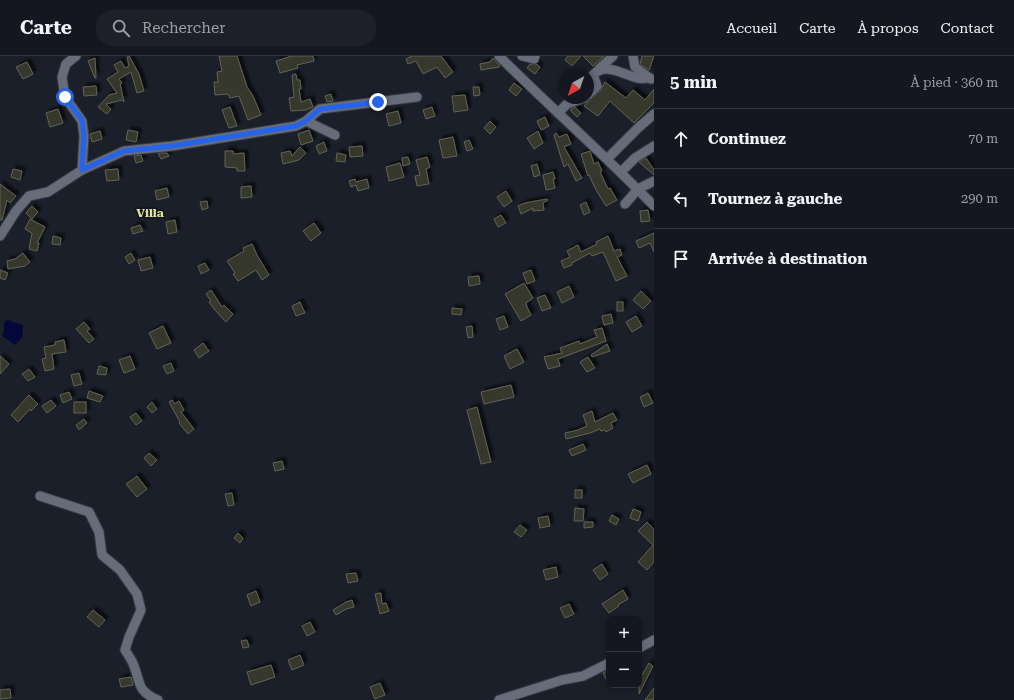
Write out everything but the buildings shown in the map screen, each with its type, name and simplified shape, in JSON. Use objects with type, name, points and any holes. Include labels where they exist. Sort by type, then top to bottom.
[{"type":"street","points":[[76,56],[66,60],[62,77],[65,97],[82,120],[84,136],[82,170]]},
{"type":"street","points":[[499,56],[652,201]]},
{"type":"street","points":[[522,56],[534,59],[535,56]]},
{"type":"street","points":[[633,56],[635,67],[652,80]]},
{"type":"street","points":[[610,69],[612,57]]},
{"type":"street","points":[[594,74],[612,57]]},
{"type":"street","points":[[598,70],[610,69],[639,78],[652,80]]},
{"type":"street","points":[[594,78],[597,86],[594,89]]},
{"type":"street","points":[[0,236],[16,211],[28,196],[48,192],[82,170],[124,151],[224,138],[296,126],[306,121],[320,109],[417,97]]},
{"type":"street","points":[[558,113],[567,104]]},
{"type":"street","points":[[607,159],[654,114]]},
{"type":"street","points":[[306,121],[335,135]]},
{"type":"street","points":[[621,172],[635,158],[654,146]]},
{"type":"street","points":[[625,204],[638,189],[654,181]]},
{"type":"street","points":[[40,496],[89,512],[99,532],[102,555],[120,570],[138,594],[141,610],[128,637],[125,650],[134,665],[142,690],[149,696],[158,700]]},
{"type":"street","points":[[642,646],[654,640]]},
{"type":"street","points":[[499,700],[562,680],[583,676],[606,664]]},
{"type":"shaded area","points":[[7,320],[23,325],[22,338],[15,345],[2,336],[4,331],[4,323]]},
{"type":"district","name":"Villa","points":[[150,213]]},
{"type":"route","points":[[65,97],[82,120],[84,136],[84,158],[82,170],[124,151],[172,146],[296,126],[306,121],[320,109],[378,102]]}]
